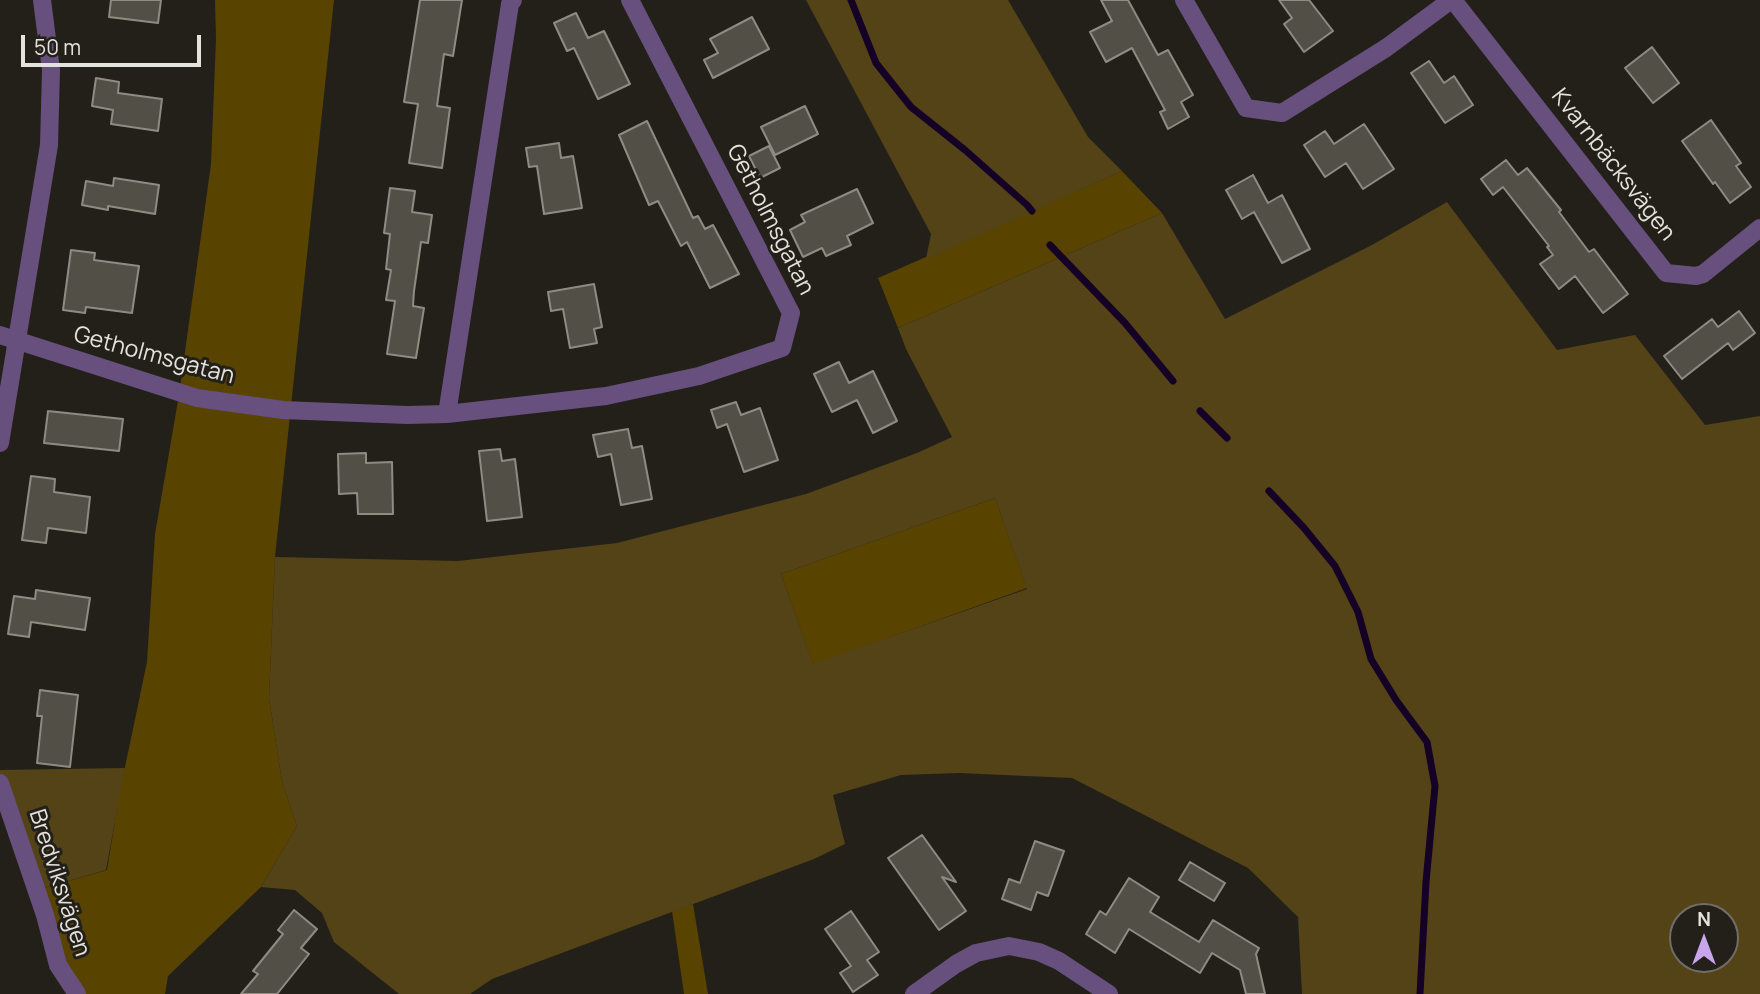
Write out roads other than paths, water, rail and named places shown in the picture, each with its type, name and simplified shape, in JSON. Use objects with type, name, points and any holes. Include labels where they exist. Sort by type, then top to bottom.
[{"type":"street","points":[[0,443],[9,338],[48,145],[51,70],[42,0]]},
{"type":"street","points":[[447,414],[510,4],[513,0]]},
{"type":"street","name":"Getholmsgatan","points":[[9,338],[166,390],[226,403],[283,410],[407,415],[447,414],[606,396],[699,376],[782,348],[791,313],[630,0]]},
{"type":"street","points":[[1184,0],[1246,108],[1282,113],[1386,48],[1452,0]]},
{"type":"street","name":"Kvarnbäcksvägen","points":[[1452,0],[1666,273],[1703,274],[1760,228]]},
{"type":"street","name":"Bredviksvägen","points":[[0,783],[58,965],[77,994]]},
{"type":"street","points":[[914,994],[976,953],[1009,947],[1039,952],[1059,961],[1109,994]]},
{"type":"waterway","points":[[851,0],[876,63],[911,107],[965,150],[1032,211]]},
{"type":"waterway","points":[[1050,245],[1125,323],[1173,381]]},
{"type":"waterway","points":[[1200,411],[1227,438]]},
{"type":"waterway","points":[[1269,491],[1335,566],[1358,612],[1371,659],[1396,700],[1427,742],[1435,786],[1420,994]]}]
